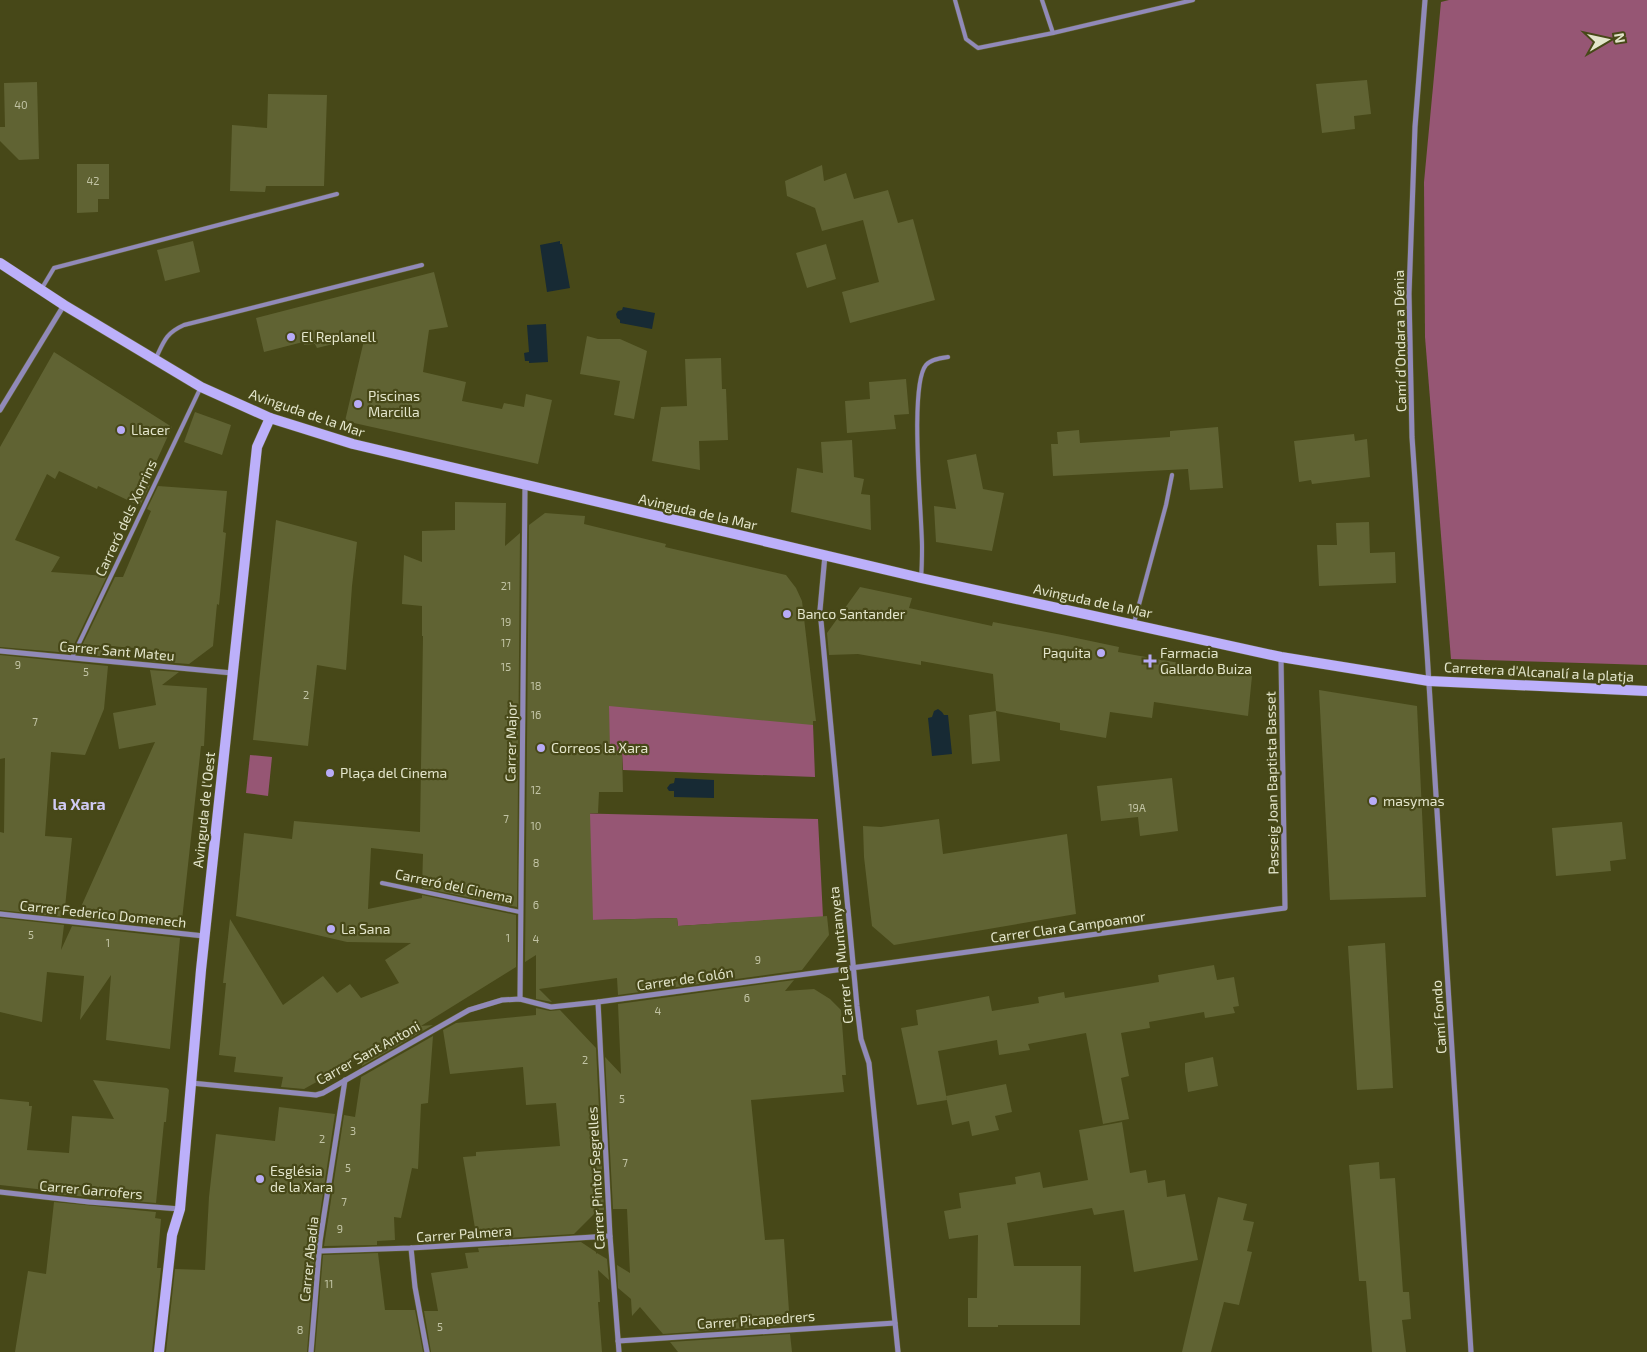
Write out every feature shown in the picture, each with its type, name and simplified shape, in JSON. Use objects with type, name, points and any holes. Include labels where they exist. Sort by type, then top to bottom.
[{"type":"main road","name":"Avinguda de la Mar","points":[[0,262],[64,304],[201,387],[270,418],[353,444],[921,578],[1281,657],[1429,681]]},
{"type":"main road","name":"Avinguda de l'Oest","points":[[159,1352],[172,1235],[180,1209],[204,936],[257,447],[270,418]]},
{"type":"main road","name":"Carretera d'Alcanalí a la platja","points":[[1429,681],[1647,691]]},
{"type":"street","name":"Camí d’Ondara a Dénia","points":[[1424,0],[1415,128],[1409,294],[1412,437],[1429,681]]},
{"type":"street","points":[[0,410],[64,304]]},
{"type":"street","name":"Carrer Major","points":[[520,999],[525,486]]},
{"type":"street","name":"Carrer La Muntanyeta","points":[[825,555],[820,610],[853,968],[861,1039],[869,1063],[898,1352]]},
{"type":"street","name":"Carrer Sant Mateu","points":[[0,650],[233,674]]},
{"type":"street","name":"Passeig Joan Baptista Basset","points":[[1281,657],[1286,908]]},
{"type":"street","name":"Camí Fondo","points":[[1429,681],[1471,1352]]},
{"type":"street","name":"Carrer Clara Campoamor","points":[[853,968],[1286,908]]},
{"type":"street","name":"Carrer Federico Domenech","points":[[0,914],[204,936]]},
{"type":"street","name":"Carrer de Colón","points":[[520,999],[550,1007],[853,968]]},
{"type":"street","name":"Carrer Sant Antoni","points":[[190,1082],[316,1095],[323,1093],[469,1010],[487,1004],[520,999]]},
{"type":"street","name":"Carrer Pintor Segrelles","points":[[598,1002],[610,1236],[619,1352]]},
{"type":"street","name":"Carrer Abadia","points":[[311,1352],[319,1251],[345,1080]]},
{"type":"street","name":"Carrer Garrofers","points":[[0,1192],[89,1202],[180,1209]]},
{"type":"street","name":"Carrer Palmera","points":[[319,1251],[410,1248],[610,1236]]},
{"type":"street","points":[[410,1248],[427,1352]]},
{"type":"street","name":"Carrer Picapedrers","points":[[618,1341],[895,1322]]},
{"type":"lane","points":[[955,0],[966,39],[978,48],[1193,0]]},
{"type":"lane","points":[[1042,0],[1052,33]]},
{"type":"lane","points":[[41,289],[54,268],[337,194]]},
{"type":"lane","points":[[155,359],[166,337],[173,330],[184,325],[422,265]]},
{"type":"lane","points":[[921,578],[918,392],[921,374],[927,364],[934,360],[948,357]]},
{"type":"lane","name":"Carreró dels Xorrins","points":[[72,658],[201,387]]},
{"type":"lane","points":[[1133,624],[1166,505],[1172,475]]},
{"type":"lane","name":"Carreró del Cinema","points":[[382,883],[520,912]]},
{"type":"shaded area","points":[[1449,0],[1647,0],[1647,665],[1451,659],[1425,337],[1424,182],[1441,2]]},
{"type":"shaded area","points":[[586,668],[801,723],[813,724],[815,777],[623,770],[622,751],[610,751]]},
{"type":"shaded area","points":[[250,755],[272,757],[268,796],[246,793]]},
{"type":"shaded area","points":[[567,813],[818,819],[823,917],[678,926],[677,918],[592,920]]},
{"type":"water","points":[[560,241],[570,288],[547,292],[540,245]]},
{"type":"water","points":[[623,307],[655,313],[652,329],[620,323],[616,314]]},
{"type":"water","points":[[546,324],[548,362],[529,363],[529,361],[525,361],[524,353],[529,352],[527,325]]},
{"type":"water","points":[[938,709],[944,715],[948,715],[952,754],[932,756],[928,718],[932,717],[934,711]]},
{"type":"water","points":[[675,778],[714,780],[714,798],[674,797],[674,791],[669,791],[667,788],[670,784],[674,783]]},
{"type":"building","points":[[1367,80],[1371,114],[1354,116],[1355,129],[1322,133],[1316,84]]},
{"type":"building","points":[[37,82],[39,159],[19,160],[0,141],[0,127],[5,127],[4,83]]},
{"type":"building","points":[[268,94],[327,95],[324,186],[266,186],[265,192],[230,191],[232,125],[267,128]]},
{"type":"building","points":[[77,164],[109,164],[109,199],[98,199],[98,212],[77,213]]},
{"type":"building","points":[[822,165],[824,181],[846,173],[854,199],[888,190],[898,223],[913,219],[935,300],[850,323],[842,292],[879,282],[863,220],[822,231],[815,208],[787,196],[785,181]]},
{"type":"building","points":[[193,241],[200,272],[165,281],[157,250]]},
{"type":"building","points":[[826,244],[836,279],[807,288],[796,253]]},
{"type":"building","points":[[434,272],[448,327],[429,330],[423,372],[466,382],[462,401],[502,409],[504,403],[524,407],[526,394],[552,400],[538,464],[345,421],[365,336],[317,348],[315,344],[304,345],[303,342],[264,352],[256,318]]},
{"type":"building","points":[[587,336],[598,339],[620,339],[647,351],[634,419],[614,415],[620,381],[580,374]]},
{"type":"building","points":[[54,352],[172,427],[146,484],[150,485],[140,506],[98,486],[97,489],[59,471],[55,479],[47,474],[15,540],[60,557],[51,572],[107,576],[70,653],[0,647],[0,447]]},
{"type":"building","points":[[721,358],[722,389],[726,389],[728,440],[699,441],[700,470],[652,461],[661,407],[687,406],[685,359]]},
{"type":"building","points":[[906,379],[909,414],[894,415],[896,429],[847,433],[845,401],[870,399],[869,382]]},
{"type":"building","points":[[195,412],[231,425],[222,455],[184,442]]},
{"type":"building","points":[[1218,427],[1223,488],[1190,490],[1188,469],[1053,476],[1051,444],[1058,444],[1057,432],[1079,430],[1080,443],[1170,437],[1170,431]]},
{"type":"building","points":[[1354,434],[1355,441],[1367,439],[1370,477],[1312,484],[1311,480],[1299,482],[1294,441]]},
{"type":"building","points":[[852,440],[854,477],[864,479],[861,494],[870,495],[871,530],[791,512],[797,468],[823,473],[821,442]]},
{"type":"building","points":[[976,454],[983,489],[1004,493],[992,551],[936,542],[934,506],[956,509],[947,460]]},
{"type":"building","points":[[158,486],[227,491],[223,532],[226,533],[213,646],[189,664],[149,661],[147,649],[110,646],[109,657],[78,654],[115,577],[123,577],[151,511],[147,509]]},
{"type":"building","points":[[455,502],[506,503],[505,546],[520,533],[517,907],[422,888],[423,854],[371,848],[368,909],[422,898],[422,895],[516,915],[516,967],[421,1026],[433,1025],[362,1066],[363,1056],[304,1089],[281,1087],[283,1077],[234,1072],[236,1057],[219,1055],[226,983],[223,983],[230,919],[283,1005],[323,976],[337,993],[350,984],[361,998],[399,983],[385,960],[411,943],[347,942],[236,916],[244,833],[292,839],[294,821],[420,832],[422,606],[402,604],[404,555],[422,562],[422,531],[455,530]]},
{"type":"building","points":[[545,513],[585,516],[584,524],[666,544],[665,547],[786,575],[796,588],[802,601],[816,721],[813,721],[813,725],[609,706],[610,751],[622,751],[623,792],[599,792],[598,813],[590,813],[593,920],[677,918],[678,926],[827,916],[829,935],[802,970],[618,995],[617,978],[539,989],[552,1002],[536,999],[536,955],[525,962],[529,525]]},
{"type":"building","points":[[276,520],[357,542],[346,670],[317,665],[308,746],[253,740]]},
{"type":"building","points":[[1369,522],[1370,553],[1395,552],[1396,583],[1319,586],[1317,545],[1337,545],[1336,523]]},
{"type":"building","points":[[860,587],[912,598],[909,608],[992,626],[993,622],[1062,635],[1119,647],[1118,652],[1252,676],[1248,716],[1154,702],[1152,718],[1110,712],[1106,738],[1060,730],[1060,723],[996,711],[993,674],[921,661],[921,665],[858,654],[829,655],[827,633]]},
{"type":"building","points":[[0,655],[108,666],[104,709],[85,755],[51,752],[45,836],[72,838],[64,917],[0,910],[0,832],[4,833],[5,758],[0,759]]},
{"type":"building","points":[[150,670],[179,672],[162,685],[207,688],[204,746],[201,746],[181,929],[76,918],[155,742],[119,749],[113,713],[156,705]]},
{"type":"building","name":"masymas","points":[[1319,690],[1417,706],[1426,897],[1330,900]]},
{"type":"building","points":[[996,711],[1000,761],[972,764],[969,715]]},
{"type":"building","points":[[1172,778],[1178,831],[1140,836],[1138,817],[1101,821],[1097,786]]},
{"type":"building","points":[[939,819],[943,854],[1067,834],[1076,914],[894,945],[872,926],[864,857],[863,826],[881,827]]},
{"type":"building","points":[[1622,822],[1626,859],[1610,861],[1611,871],[1556,876],[1552,828]]},
{"type":"building","points":[[0,918],[64,925],[61,950],[72,926],[180,938],[170,1049],[106,1040],[111,975],[80,1020],[84,976],[47,972],[42,1022],[0,1012]]},
{"type":"building","points":[[1385,943],[1393,1088],[1357,1090],[1348,946]]},
{"type":"building","points":[[1214,965],[1217,980],[1234,977],[1239,1006],[1233,1007],[1235,1013],[1205,1018],[1204,1012],[1149,1022],[1150,1028],[1121,1033],[1129,1076],[1121,1078],[1129,1119],[1103,1124],[1086,1033],[1028,1044],[1030,1050],[999,1055],[997,1040],[938,1051],[947,1100],[917,1105],[901,1028],[918,1025],[916,1010],[989,996],[992,1011],[1039,1003],[1038,997],[1064,992],[1065,998],[1159,982],[1158,975]]},
{"type":"building","points":[[794,980],[785,991],[814,989],[830,999],[841,1010],[846,1075],[842,1075],[844,1092],[751,1100],[765,1240],[784,1239],[790,1325],[663,1334],[640,1307],[632,1316],[631,1299],[618,1288],[617,1265],[630,1273],[627,1209],[613,1209],[605,1057],[621,1074],[618,1004]]},
{"type":"building","points":[[536,1008],[550,1011],[560,1010],[596,1048],[604,1210],[598,1210],[574,1234],[477,1240],[463,1157],[476,1156],[476,1152],[560,1146],[556,1103],[526,1105],[523,1067],[450,1074],[443,1030],[456,1023],[536,1015]]},
{"type":"building","points":[[433,1036],[428,1103],[421,1104],[418,1169],[412,1168],[401,1218],[394,1217],[395,1240],[377,1241],[377,1245],[324,1246],[344,1115],[355,1117],[361,1077]]},
{"type":"building","points":[[1213,1057],[1218,1086],[1188,1092],[1185,1063]]},
{"type":"building","points":[[93,1080],[167,1088],[169,1090],[156,1203],[55,1194],[55,1191],[0,1185],[0,1099],[29,1102],[29,1106],[32,1106],[27,1150],[69,1153],[72,1116],[114,1119]]},
{"type":"building","points":[[1006,1084],[1012,1112],[995,1116],[999,1130],[972,1136],[969,1121],[952,1125],[946,1096]]},
{"type":"building","points":[[279,1107],[335,1114],[316,1240],[307,1352],[166,1352],[175,1269],[205,1270],[209,1197],[216,1134],[275,1141]]},
{"type":"building","points":[[1122,1122],[1130,1173],[1146,1170],[1148,1183],[1165,1180],[1167,1197],[1185,1194],[1198,1260],[1134,1272],[1124,1210],[1094,1215],[1092,1208],[1007,1223],[1014,1266],[1081,1266],[1080,1325],[968,1327],[968,1298],[977,1298],[978,1235],[949,1239],[944,1211],[961,1208],[959,1193],[1016,1184],[1015,1177],[1040,1172],[1043,1188],[1088,1180],[1079,1130]]},
{"type":"building","points":[[1379,1162],[1380,1179],[1395,1178],[1403,1292],[1409,1292],[1411,1319],[1402,1320],[1406,1352],[1372,1352],[1366,1281],[1359,1281],[1349,1165]]},
{"type":"building","points":[[1218,1197],[1247,1204],[1243,1220],[1254,1222],[1247,1251],[1252,1252],[1239,1305],[1224,1302],[1211,1352],[1182,1352]]},
{"type":"building","points":[[54,1202],[156,1212],[155,1218],[161,1219],[157,1268],[161,1268],[152,1352],[15,1352],[28,1271],[46,1274]]},
{"type":"building","points":[[581,1242],[596,1252],[596,1254],[607,1259],[609,1280],[598,1270],[600,1302],[598,1302],[602,1352],[431,1352],[424,1311],[438,1311],[431,1273],[468,1268],[465,1253],[479,1252],[478,1248]]},
{"type":"building","points":[[378,1253],[385,1310],[415,1310],[423,1352],[315,1352],[323,1255]]},
{"type":"building","points":[[790,1334],[792,1352],[678,1352],[670,1342]]},
{"type":"place","name":"El Replanell","points":[[291,337]]},
{"type":"place","name":"Piscinas Marcilla","points":[[358,404]]},
{"type":"place","name":"Llacer","points":[[121,430]]},
{"type":"place","name":"Banco Santander","points":[[787,614]]},
{"type":"place","name":"Paquita","points":[[1101,653]]},
{"type":"place","name":"Farmacia Gallardo Buiza","points":[[1150,661]]},
{"type":"place","name":"Correos la Xara","points":[[541,748]]},
{"type":"place","name":"Plaça del Cinema","points":[[330,773]]},
{"type":"place","name":"masymas","points":[[1373,801]]},
{"type":"place","name":"La Sana","points":[[331,929]]},
{"type":"place","name":"Església de la Xara","points":[[260,1179]]},
{"type":"district","name":"la Xara","points":[[79,804]]}]
